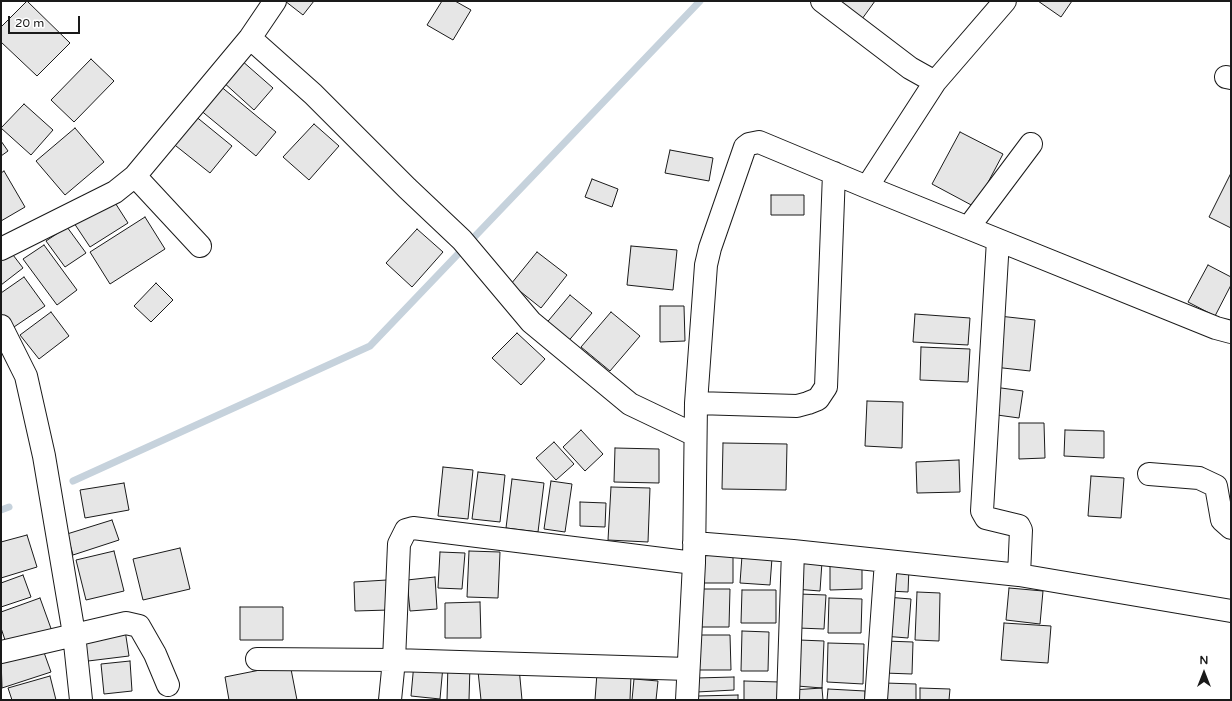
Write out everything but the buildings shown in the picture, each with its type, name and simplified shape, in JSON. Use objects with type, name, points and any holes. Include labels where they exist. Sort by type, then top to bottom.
[{"type":"street","points":[[4,241],[115,192],[135,176],[250,38],[275,1]]},
{"type":"street","points":[[822,1],[910,68],[935,82]]},
{"type":"street","points":[[867,187],[935,82],[1006,1]]},
{"type":"street","points":[[250,38],[314,94],[407,188],[468,246],[531,322],[630,404],[695,435]]},
{"type":"street","points":[[687,700],[694,553],[696,403],[706,265],[710,248],[745,147],[753,142],[759,142],[834,174],[1216,328],[1231,332]]},
{"type":"street","points":[[968,228],[1031,144]]},
{"type":"street","points":[[696,403],[797,406],[818,399],[826,387],[834,174]]},
{"type":"street","points":[[135,176],[200,246]]},
{"type":"street","points":[[998,240],[982,511],[986,518],[1019,526],[1021,530],[1019,575]]},
{"type":"street","points":[[1,326],[26,376],[44,456],[74,634],[82,700]]},
{"type":"street","points":[[1149,474],[1199,478],[1216,486],[1222,520],[1231,528]]},
{"type":"street","points":[[390,700],[394,660],[398,544],[406,530],[413,528],[694,553],[794,551],[1019,575],[1231,611]]},
{"type":"street","points":[[788,700],[794,551]]},
{"type":"street","points":[[876,700],[886,561]]},
{"type":"street","points":[[1,652],[126,623],[139,626],[168,685]]},
{"type":"street","points":[[257,659],[394,660],[688,669]]},
{"type":"waterway","points":[[73,481],[370,346],[700,1]]},
{"type":"waterway","points":[[1,510],[9,507]]}]
